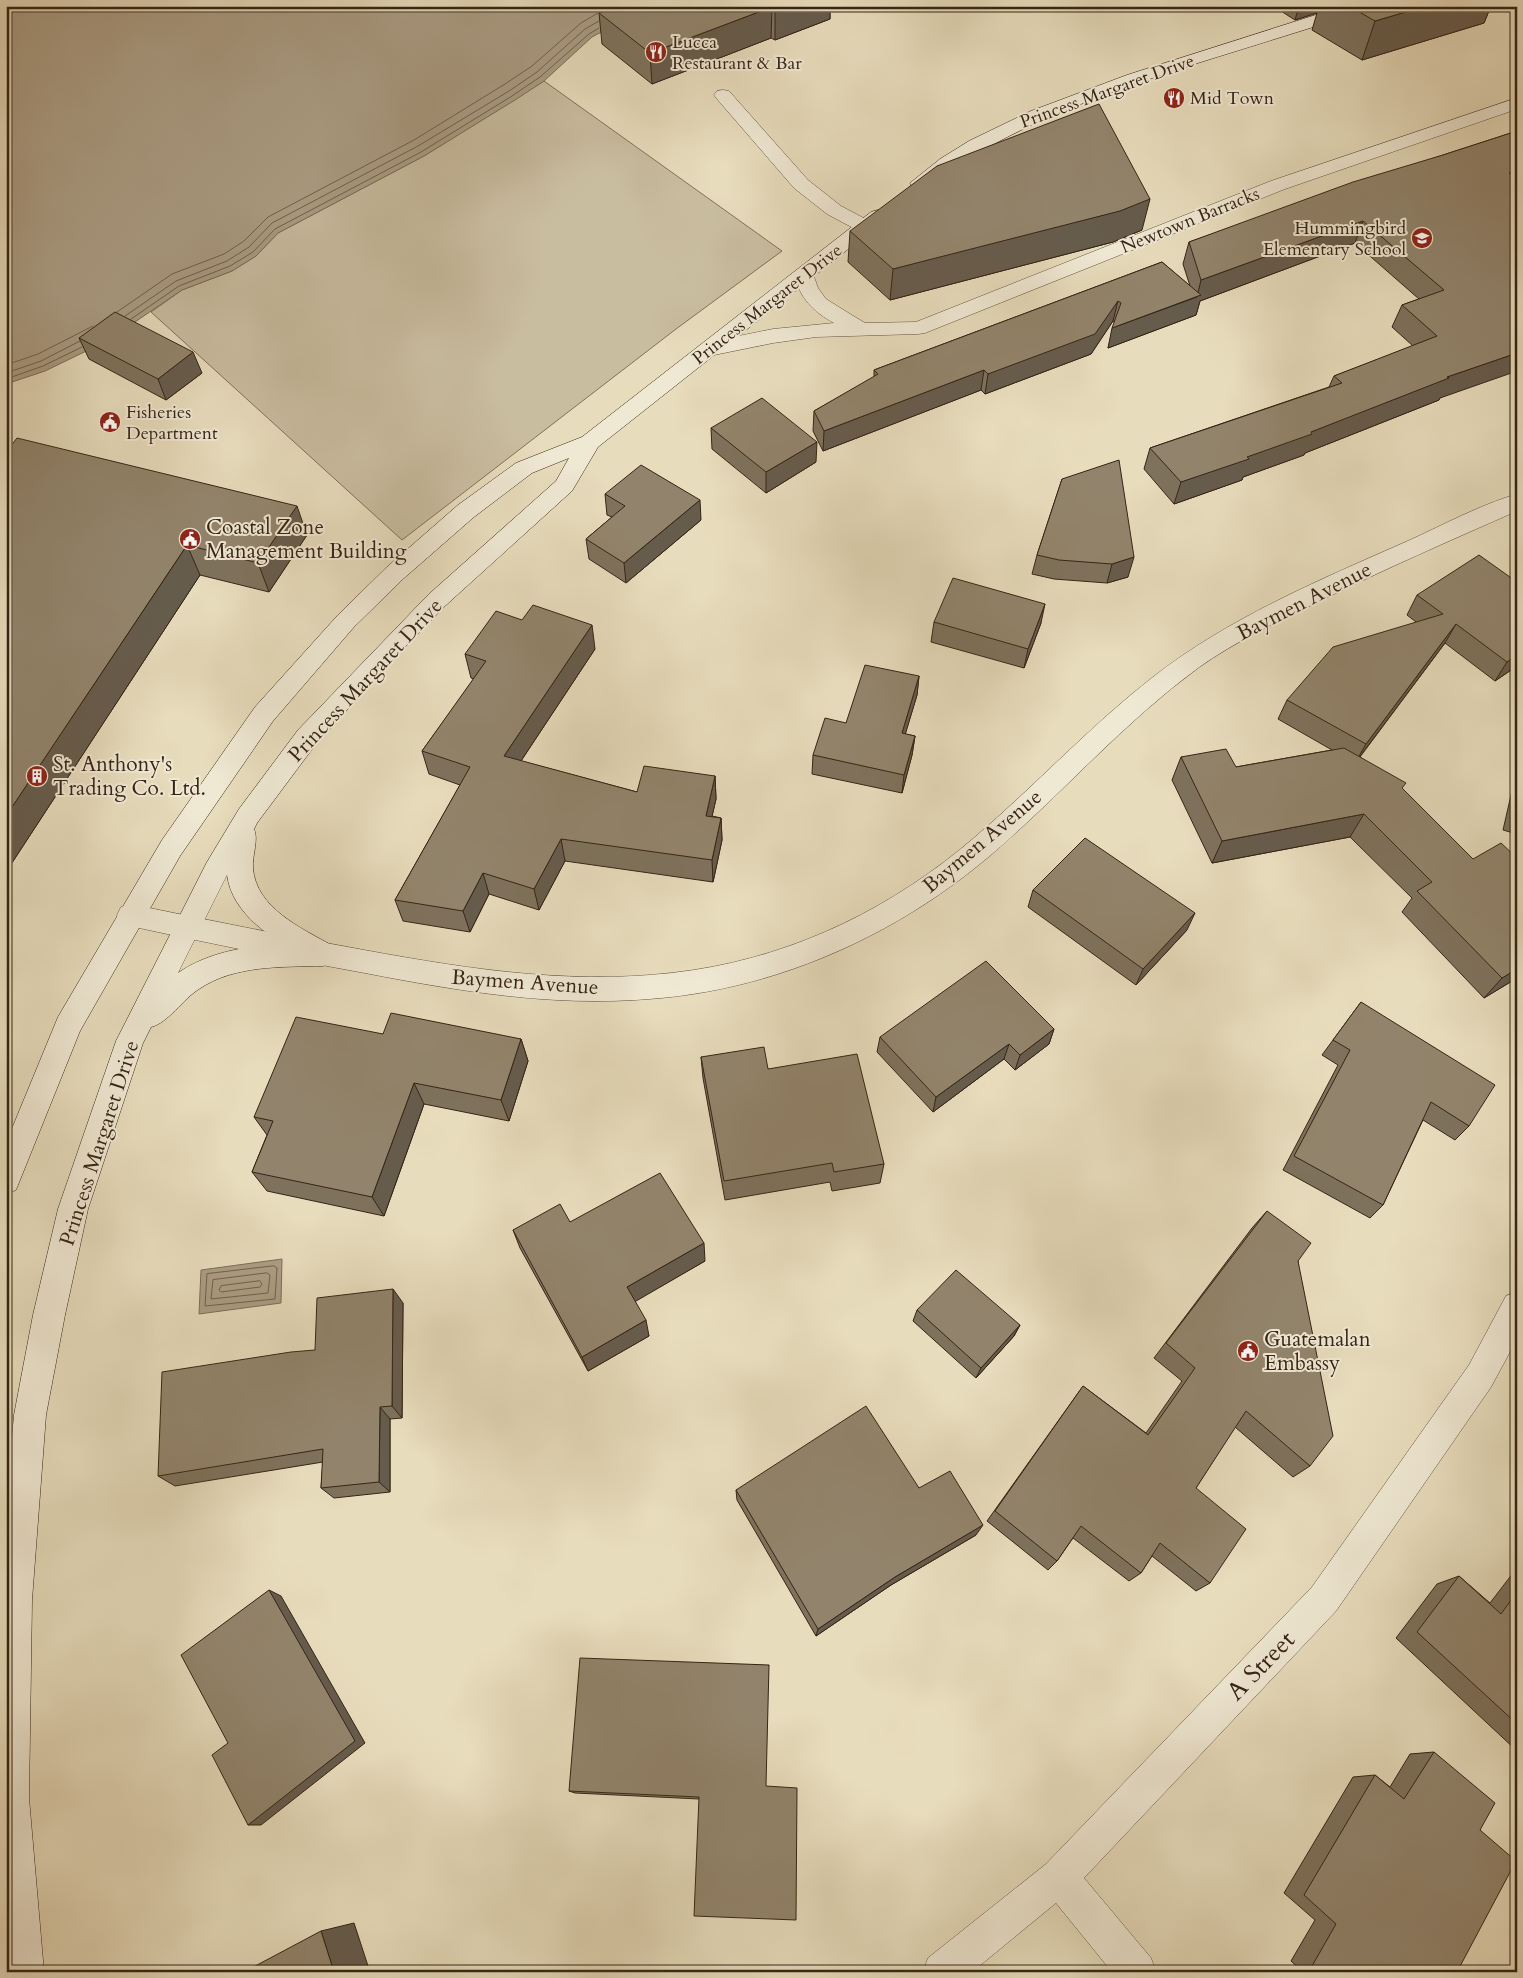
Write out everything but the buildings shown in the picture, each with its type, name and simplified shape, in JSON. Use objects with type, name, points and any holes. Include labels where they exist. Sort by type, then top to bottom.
[{"type":"main road","name":"Princess Margaret Drive","points":[[6,1180],[68,1026],[130,915],[171,848],[264,714],[346,622],[395,573],[466,511],[524,468],[590,442],[805,275],[933,172],[971,148],[1009,127],[1059,106],[1120,84],[1362,6]]},
{"type":"main road","points":[[723,95],[801,184],[834,210],[864,226]]},
{"type":"main road","name":"Newtown Barracks","points":[[709,349],[773,336],[816,330],[918,328],[1278,185],[1517,103]]},
{"type":"main road","name":"Newtown Barracks","points":[[805,275],[809,290],[822,306],[836,316],[863,330]]},
{"type":"main road","name":"Princess Margaret Drive","points":[[25,1972],[11,1798],[15,1600],[30,1415],[49,1315],[73,1209],[130,1041],[187,927],[248,816],[307,737],[389,649],[438,600],[564,486],[590,442]]},
{"type":"main road","name":"Baymen Avenue","points":[[323,954],[444,977],[543,988],[592,989],[638,988],[695,982],[752,969],[807,952],[896,909],[954,870],[1121,717],[1192,660],[1265,618],[1517,502]]},
{"type":"main road","points":[[248,816],[239,848],[238,872],[245,894],[261,914],[323,954]]},
{"type":"main road","points":[[130,915],[323,954]]},
{"type":"main road","points":[[130,1041],[162,1004],[182,985],[206,970],[235,960],[270,956],[323,954]]},
{"type":"main road","name":"A Street","points":[[942,1972],[1059,1877],[1324,1599],[1480,1376],[1517,1307]]},
{"type":"main road","points":[[1059,1877],[1137,1972]]},
{"type":"shaded area","points":[[544,81],[782,251],[676,329],[402,540],[151,312],[182,290],[232,271],[256,256],[278,233],[424,156]]},
{"type":"water","points":[[6,6],[663,6],[632,16],[592,37],[544,81],[515,100],[424,156],[278,233],[256,256],[232,271],[182,290],[107,341],[45,371],[6,384]]},
{"type":"water","points":[[282,1259],[281,1303],[199,1314],[201,1270]]},
{"type":"place","name":"Lucca Restaurant & Bar","points":[[656,52]]},
{"type":"place","name":"Mid Town","points":[[1174,98]]},
{"type":"place","name":"Hummingbird Elementary School","points":[[1422,238]]},
{"type":"place","name":"Fisheries Department","points":[[110,422]]},
{"type":"place","name":"Coastal Zone Management Building","points":[[190,539]]},
{"type":"place","name":"St. Anthony's Trading Co. Ltd.","points":[[37,776]]},
{"type":"place","name":"Guatemalan Embassy","points":[[1248,1351]]}]
